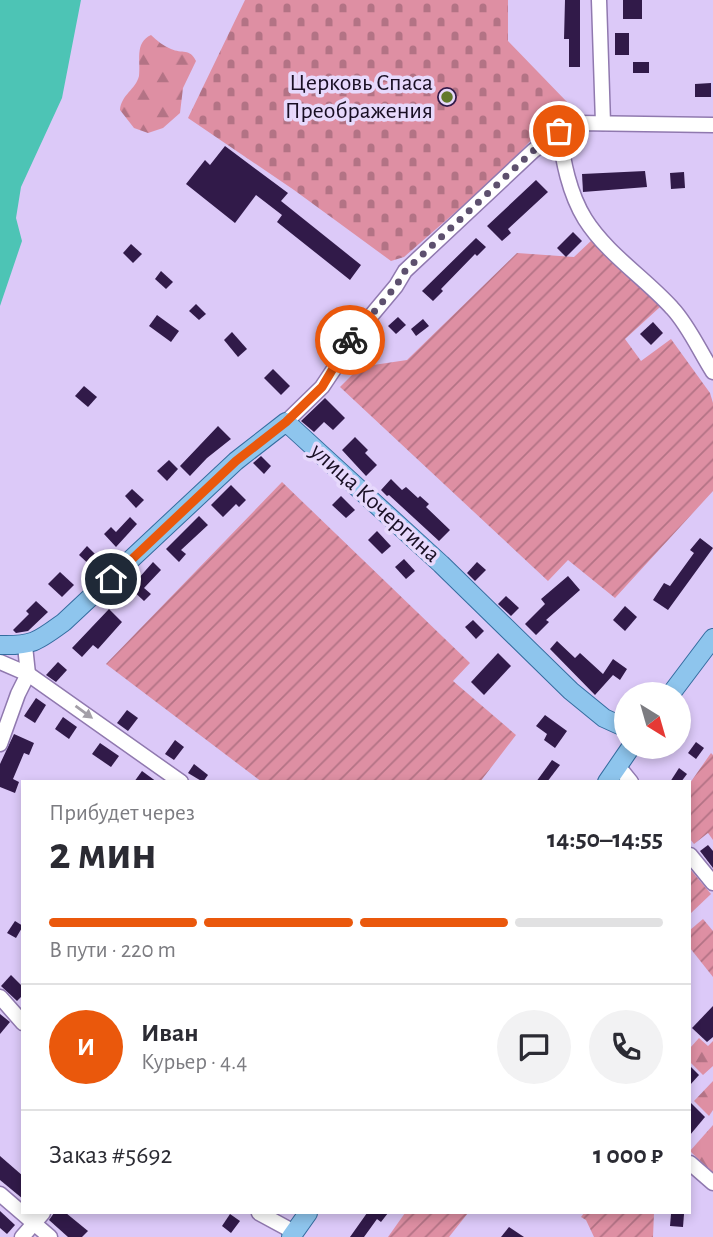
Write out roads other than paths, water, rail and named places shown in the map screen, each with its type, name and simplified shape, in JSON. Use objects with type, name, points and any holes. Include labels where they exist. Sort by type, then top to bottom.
[{"type":"main road","points":[[0,645],[25,646],[64,622],[236,461],[286,422]]},
{"type":"main road","name":"улица Кочергина","points":[[286,422],[441,564],[571,691],[604,718],[614,723]]},
{"type":"main road","points":[[680,682],[713,638]]},
{"type":"main road","points":[[608,780],[622,760]]},
{"type":"main road","points":[[293,1235],[307,1214]]},
{"type":"street","points":[[599,0],[603,123]]},
{"type":"street","points":[[286,422],[322,387],[350,341],[396,286],[405,271],[533,151],[559,131],[577,123],[713,125]]},
{"type":"street","points":[[559,131],[562,156],[573,195],[586,220],[611,249],[674,310],[713,372]]},
{"type":"street","points":[[0,744],[28,674],[25,646]]},
{"type":"street","points":[[0,662],[28,674],[177,780]]},
{"type":"street","points":[[618,766],[629,780]]},
{"type":"street","points":[[691,856],[713,883]]},
{"type":"street","points":[[0,997],[21,1021]]},
{"type":"street","points":[[691,1164],[713,1183]]},
{"type":"street","points":[[0,1194],[21,1207]]},
{"type":"street","points":[[261,1214],[293,1235]]},
{"type":"street","points":[[22,1237],[38,1218],[50,1237]]},
{"type":"place","name":"Церковь Спаса Преображения","points":[[447,97]]}]
